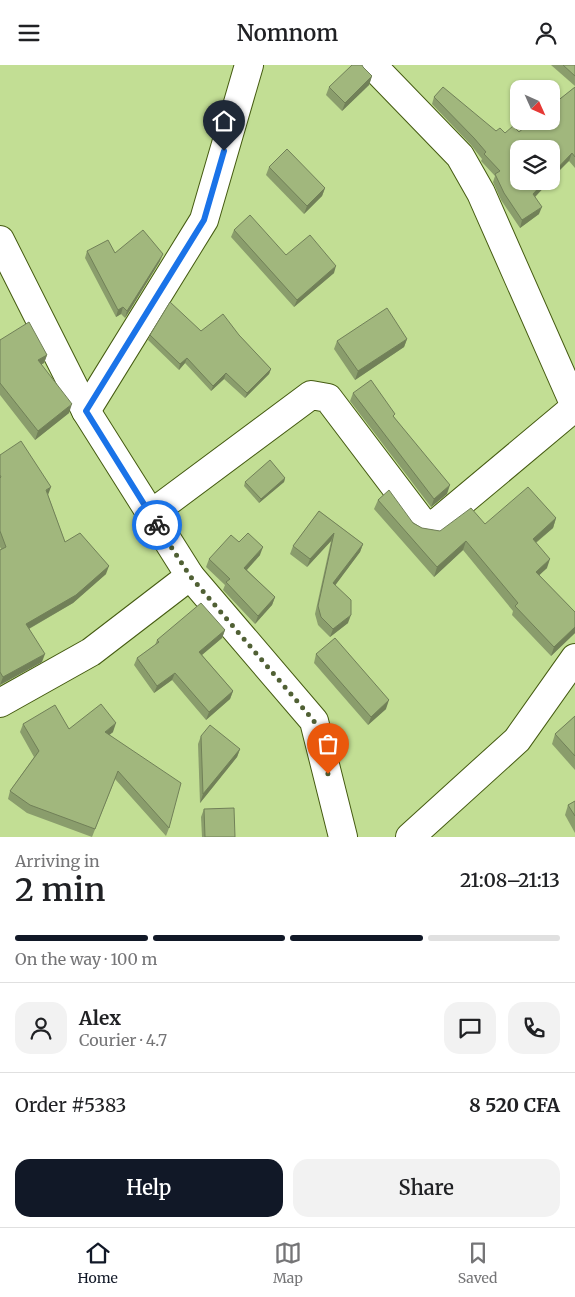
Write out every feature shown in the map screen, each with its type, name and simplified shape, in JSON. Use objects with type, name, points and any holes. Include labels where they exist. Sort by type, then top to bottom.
[{"type":"street","points":[[86,411],[204,220],[249,65]]},
{"type":"street","points":[[151,514],[311,395],[323,395],[328,398],[422,522],[434,525],[575,407],[481,193],[460,156],[372,65]]},
{"type":"street","points":[[0,240],[86,411],[190,576],[314,721],[343,837]]},
{"type":"street","points":[[0,703],[91,652],[190,576]]},
{"type":"street","points":[[410,837],[517,740],[575,658]]},
{"type":"building","points":[[352,65],[362,65],[372,76],[345,103],[329,87]]},
{"type":"building","points":[[563,65],[575,65],[575,76]]},
{"type":"building","points":[[443,87],[496,131],[500,128],[505,133],[510,129],[519,132],[521,130],[560,130],[560,99],[575,87],[575,157],[572,153],[560,166],[560,140],[510,140],[510,190],[537,190],[533,194],[542,207],[522,220],[504,193],[495,174],[500,171],[484,154],[486,152],[474,138],[434,97]]},
{"type":"building","points":[[287,149],[325,188],[307,206],[269,167]]},
{"type":"building","points":[[250,215],[286,255],[310,235],[336,266],[297,300],[234,230]]},
{"type":"building","points":[[143,230],[163,254],[127,311],[123,307],[118,310],[87,251],[108,240],[115,253]]},
{"type":"building","points":[[170,302],[201,331],[223,314],[239,335],[271,369],[247,393],[226,373],[213,386],[187,358],[180,364],[150,335]]},
{"type":"building","points":[[387,308],[407,339],[358,371],[337,341]]},
{"type":"building","points":[[29,322],[47,355],[38,360],[72,404],[38,431],[0,383],[0,340]]},
{"type":"building","points":[[371,380],[395,414],[393,416],[450,485],[434,499],[353,393]]},
{"type":"building","points":[[21,441],[51,487],[46,490],[65,542],[80,533],[109,566],[76,595],[26,624],[45,654],[3,677],[0,672],[0,550],[6,547],[0,531],[0,455]]},
{"type":"building","points":[[270,460],[285,478],[261,499],[245,482]]},
{"type":"building","points":[[528,487],[556,518],[533,539],[550,559],[536,572],[575,612],[575,627],[554,647],[515,606],[518,603],[466,541],[437,567],[378,500],[389,490],[413,523],[422,528],[440,531],[471,508],[485,524]]},
{"type":"building","points":[[319,511],[363,544],[333,583],[351,600],[351,615],[333,629],[321,617],[318,606],[334,533],[310,559],[293,546]]},
{"type":"building","points":[[248,533],[263,547],[244,568],[275,597],[258,616],[226,582],[230,579],[209,559],[231,535],[239,542]]},
{"type":"building","points":[[201,603],[225,630],[199,652],[233,691],[209,712],[175,673],[157,686],[137,658],[159,642],[157,640]]},
{"type":"building","points":[[335,638],[389,700],[371,717],[316,654]]},
{"type":"building","points":[[101,704],[116,723],[105,732],[181,783],[169,828],[118,771],[95,829],[30,805],[10,791],[39,751],[23,724],[55,705],[69,729]]},
{"type":"building","points":[[575,716],[575,756],[555,734]]},
{"type":"building","points":[[210,725],[240,749],[203,794],[201,736]]},
{"type":"building","points":[[575,801],[575,816],[568,805]]},
{"type":"building","points":[[234,808],[235,837],[205,837],[204,809]]},
{"type":"way so far","points":[[157,525],[190,576],[314,721],[328,774]]},
{"type":"route","points":[[157,525],[86,411],[204,220],[224,151]]}]
